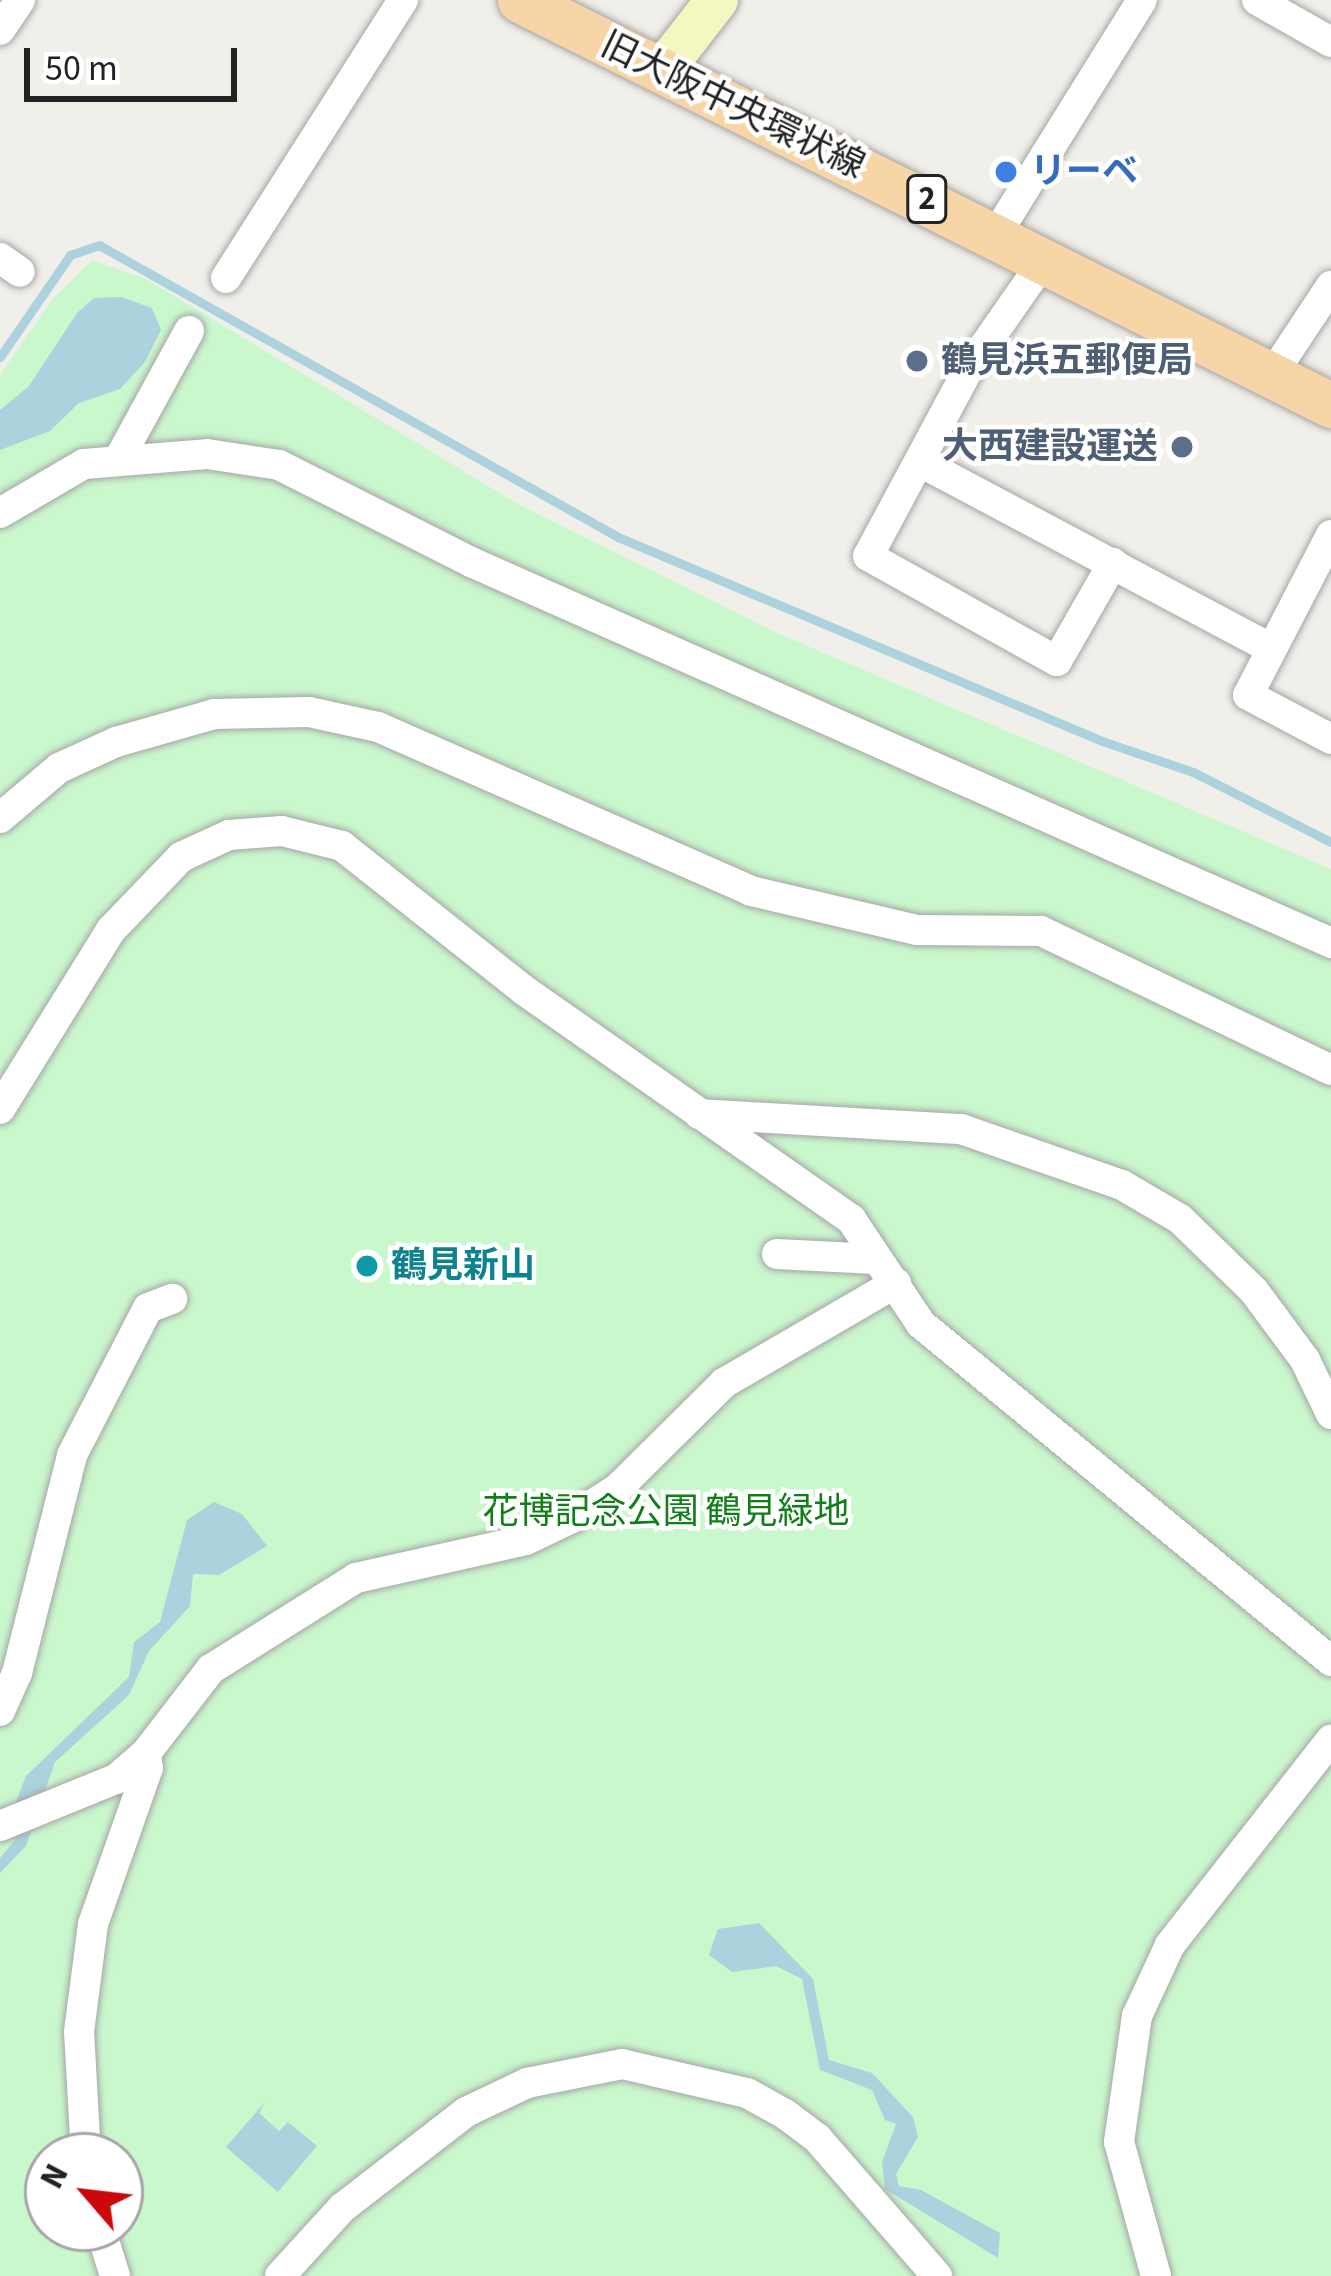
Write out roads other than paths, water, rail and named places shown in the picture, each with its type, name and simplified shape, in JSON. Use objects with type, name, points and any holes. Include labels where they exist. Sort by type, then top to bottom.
[{"type":"main road","name":"旧大阪中央環状線","points":[[520,0],[997,233],[1331,405]]},
{"type":"street","points":[[0,29],[20,0]]},
{"type":"street","points":[[226,278],[404,0]]},
{"type":"street","points":[[662,72],[717,0]]},
{"type":"street","points":[[997,233],[1142,0]]},
{"type":"street","points":[[1260,1],[1331,43]]},
{"type":"street","points":[[1045,259],[969,368],[868,556],[1057,661],[1113,563]]},
{"type":"street","points":[[1272,375],[1331,286]]},
{"type":"street","points":[[119,459],[189,331]]},
{"type":"street","points":[[0,512],[84,464],[207,454],[279,465],[493,572],[1331,943]]},
{"type":"street","points":[[922,463],[1268,647]]},
{"type":"street","points":[[1331,535],[1268,647],[1248,695],[1331,739]]},
{"type":"street","points":[[0,818],[59,768],[116,742],[214,714],[309,712],[378,727],[751,891],[916,930],[1041,932],[1331,1070]]},
{"type":"street","points":[[0,1109],[142,889],[181,857],[229,835],[282,830],[342,846],[380,871],[525,992],[851,1220],[921,1324],[1331,1661]]},
{"type":"street","points":[[693,1113],[961,1129],[1122,1185],[1180,1219],[1254,1291],[1305,1360],[1331,1414]]},
{"type":"street","points":[[777,1254],[885,1271]]},
{"type":"street","points":[[0,1826],[50,1812],[116,1779],[146,1753],[232,1649],[356,1578],[526,1540],[572,1518],[618,1488],[724,1383],[885,1271]]},
{"type":"street","points":[[0,1711],[17,1673],[72,1455],[148,1309],[172,1299]]},
{"type":"street","points":[[1156,2276],[1119,2142],[1136,2016],[1181,1929],[1331,1741]]},
{"type":"street","points":[[85,2132],[81,2000],[93,1924],[148,1768],[146,1753]]},
{"type":"street","points":[[280,2276],[343,2208],[466,2112],[527,2083],[622,2064],[747,2093],[784,2114],[832,2154],[937,2276]]},
{"type":"water","points":[[121,297],[152,308],[161,330],[145,362],[120,389],[79,403],[50,431],[0,450],[0,410],[29,386],[77,313],[94,298]]},
{"type":"water","points":[[214,1502],[242,1514],[267,1546],[219,1575],[193,1574],[190,1606],[149,1651],[129,1695],[55,1762],[26,1846],[0,1873],[0,1858],[16,1839],[12,1812],[26,1776],[129,1677],[134,1642],[160,1622],[187,1520]]},
{"type":"water","points":[[759,1923],[813,1979],[829,2060],[872,2073],[913,2117],[918,2137],[896,2174],[899,2186],[921,2190],[1000,2233],[998,2258],[885,2189],[882,2162],[896,2124],[885,2120],[872,2090],[820,2070],[802,1979],[776,1966],[732,1972],[709,1955],[718,1929]]},
{"type":"water","points":[[265,2102],[259,2113],[279,2131],[288,2122],[317,2146],[278,2192],[226,2147]]},
{"type":"waterway","points":[[0,357],[70,255],[99,245],[618,537],[1102,741],[1193,772],[1331,842]]},
{"type":"place","name":"リーベ","points":[[1006,172]]},
{"type":"place","name":"鶴見浜五郵便局","points":[[917,361]]},
{"type":"place","name":"大西建設運送","points":[[1182,447]]},
{"type":"place","name":"鶴見新山","points":[[367,1266]]},
{"type":"park label","name":"花博記念公園 鶴見緑地","points":[[666,1512]]}]
